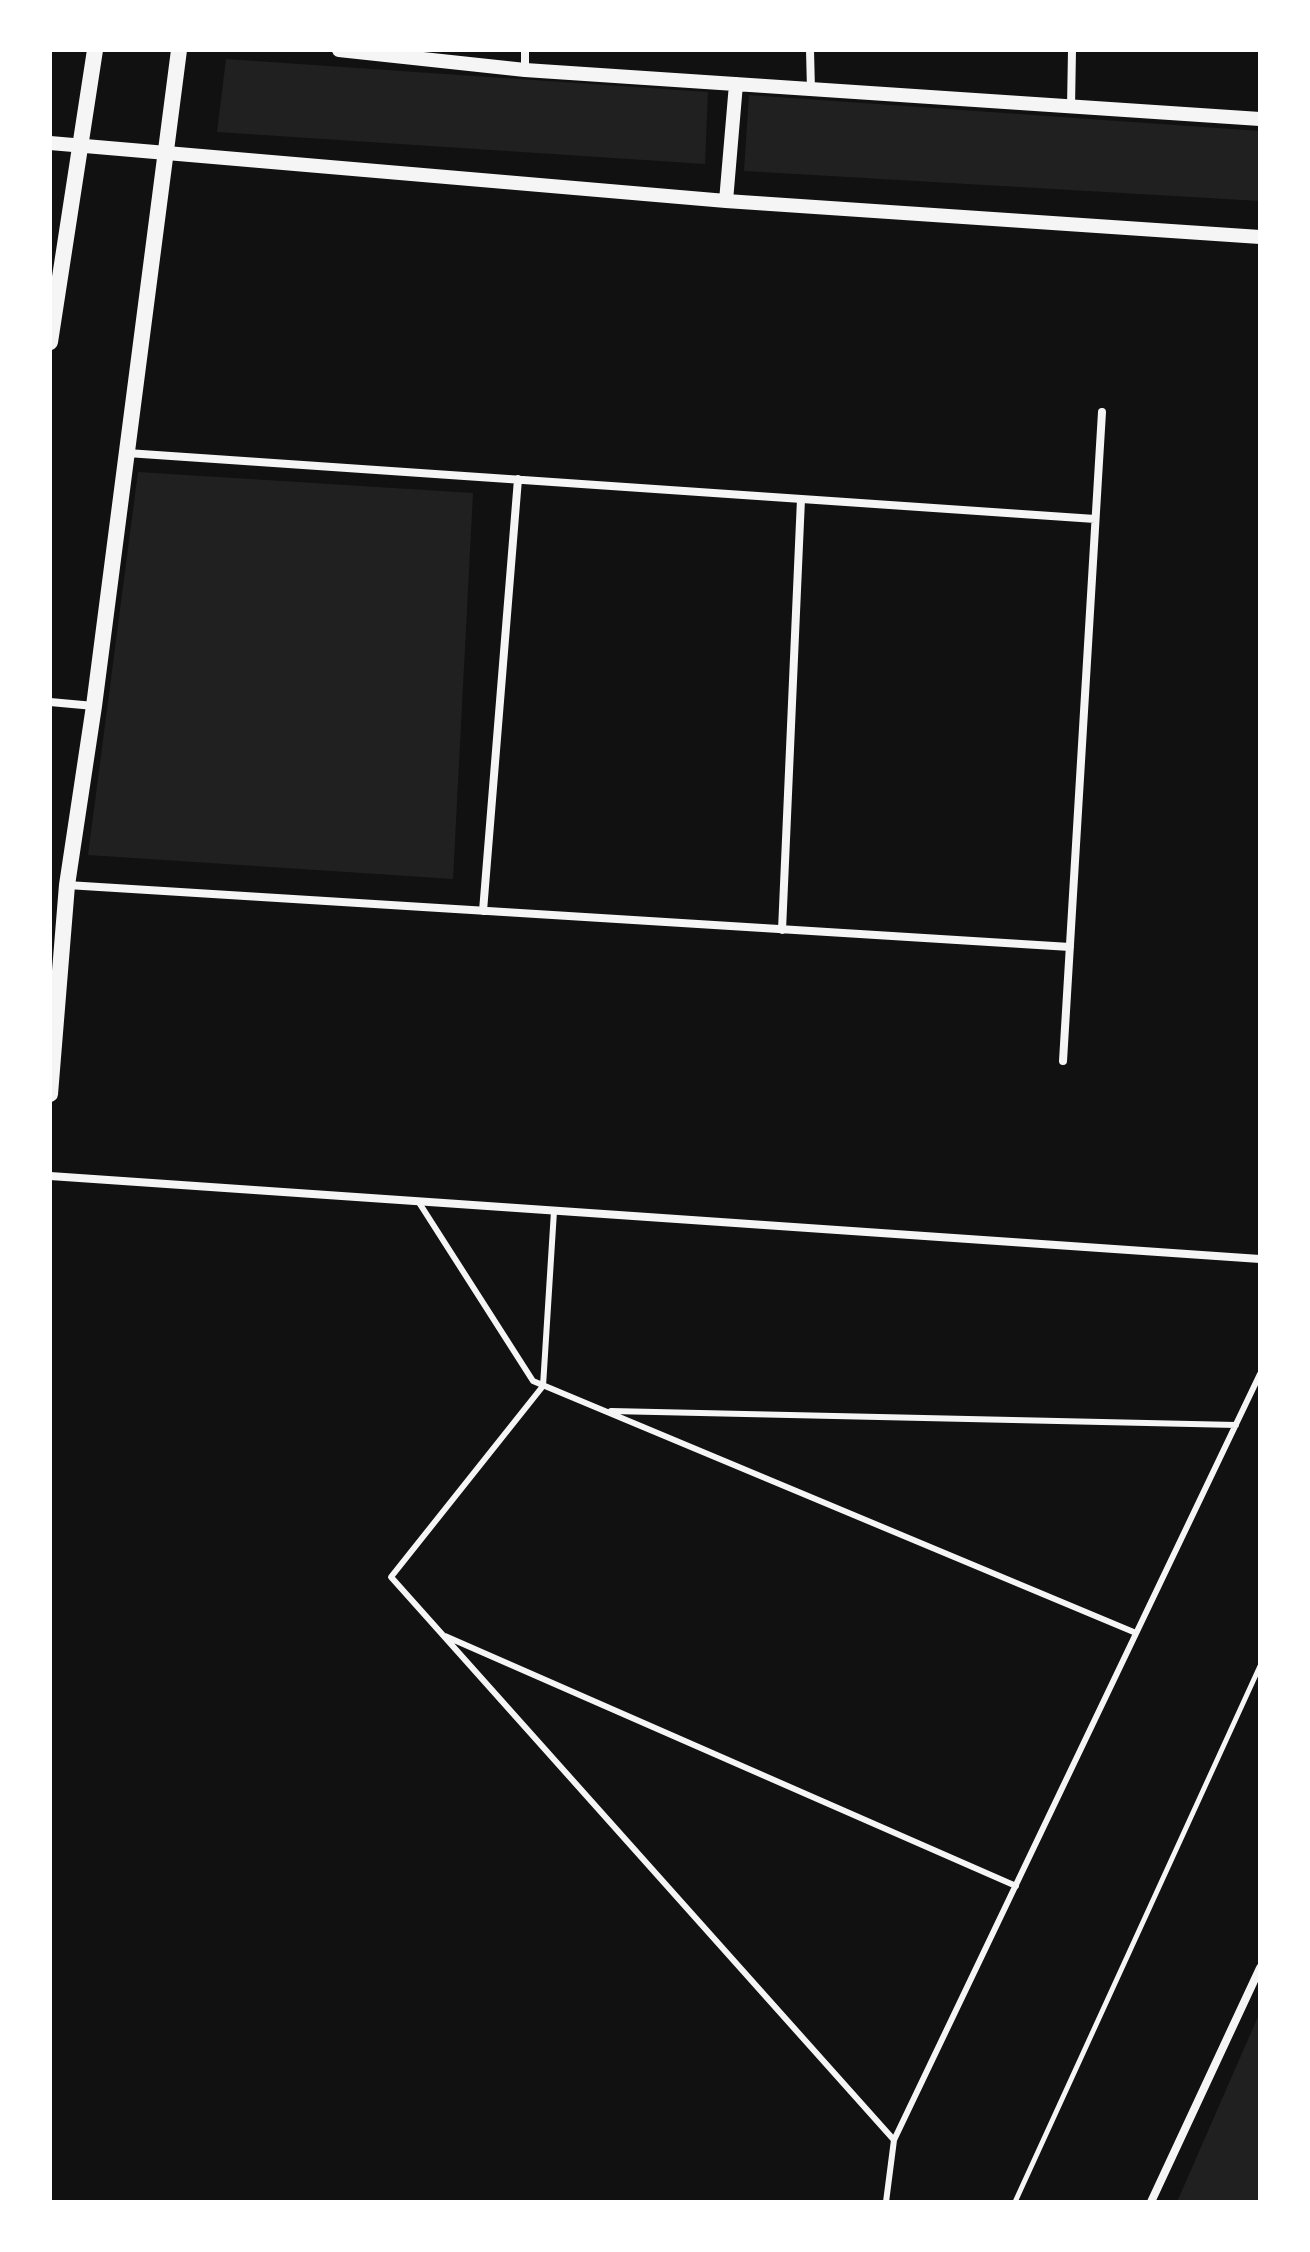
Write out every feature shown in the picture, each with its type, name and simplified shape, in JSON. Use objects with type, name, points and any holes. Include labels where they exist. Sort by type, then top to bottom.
[{"type":"main road","points":[[50,342],[95,50]]},
{"type":"main road","points":[[50,1094],[67,885],[94,706],[163,150],[179,50]]},
{"type":"street","points":[[339,50],[525,70],[1260,119]]},
{"type":"street","points":[[525,50],[525,70]]},
{"type":"street","points":[[810,50],[811,90]]},
{"type":"street","points":[[1071,107],[1072,50]]},
{"type":"street","points":[[726,201],[736,84]]},
{"type":"street","points":[[50,143],[163,150],[726,201],[1260,237]]},
{"type":"street","points":[[1063,1061],[1102,412]]},
{"type":"street","points":[[127,453],[1095,519]]},
{"type":"street","points":[[483,911],[518,479]]},
{"type":"street","points":[[782,930],[801,499]]},
{"type":"street","points":[[50,702],[94,706]]},
{"type":"street","points":[[67,885],[1070,947]]},
{"type":"street","points":[[50,1176],[1260,1259]]},
{"type":"street","points":[[1151,2202],[1260,1968]]},
{"type":"lane","points":[[418,1201],[533,1381],[1136,1633]]},
{"type":"lane","points":[[554,1211],[543,1386],[391,1577],[894,2140]]},
{"type":"lane","points":[[886,2202],[894,2140],[1260,1374]]},
{"type":"lane","points":[[605,1411],[1236,1425]]},
{"type":"lane","points":[[442,1634],[1016,1886]]},
{"type":"path","points":[[1015,2202],[1259,1668]]},
{"type":"shaded area","points":[[226,59],[708,92],[705,164],[217,132]]},
{"type":"shaded area","points":[[749,95],[1260,131],[1260,201],[744,171]]},
{"type":"shaded area","points":[[138,472],[473,493],[453,879],[88,855]]},
{"type":"shaded area","points":[[1260,2012],[1260,2202],[1177,2202]]}]
